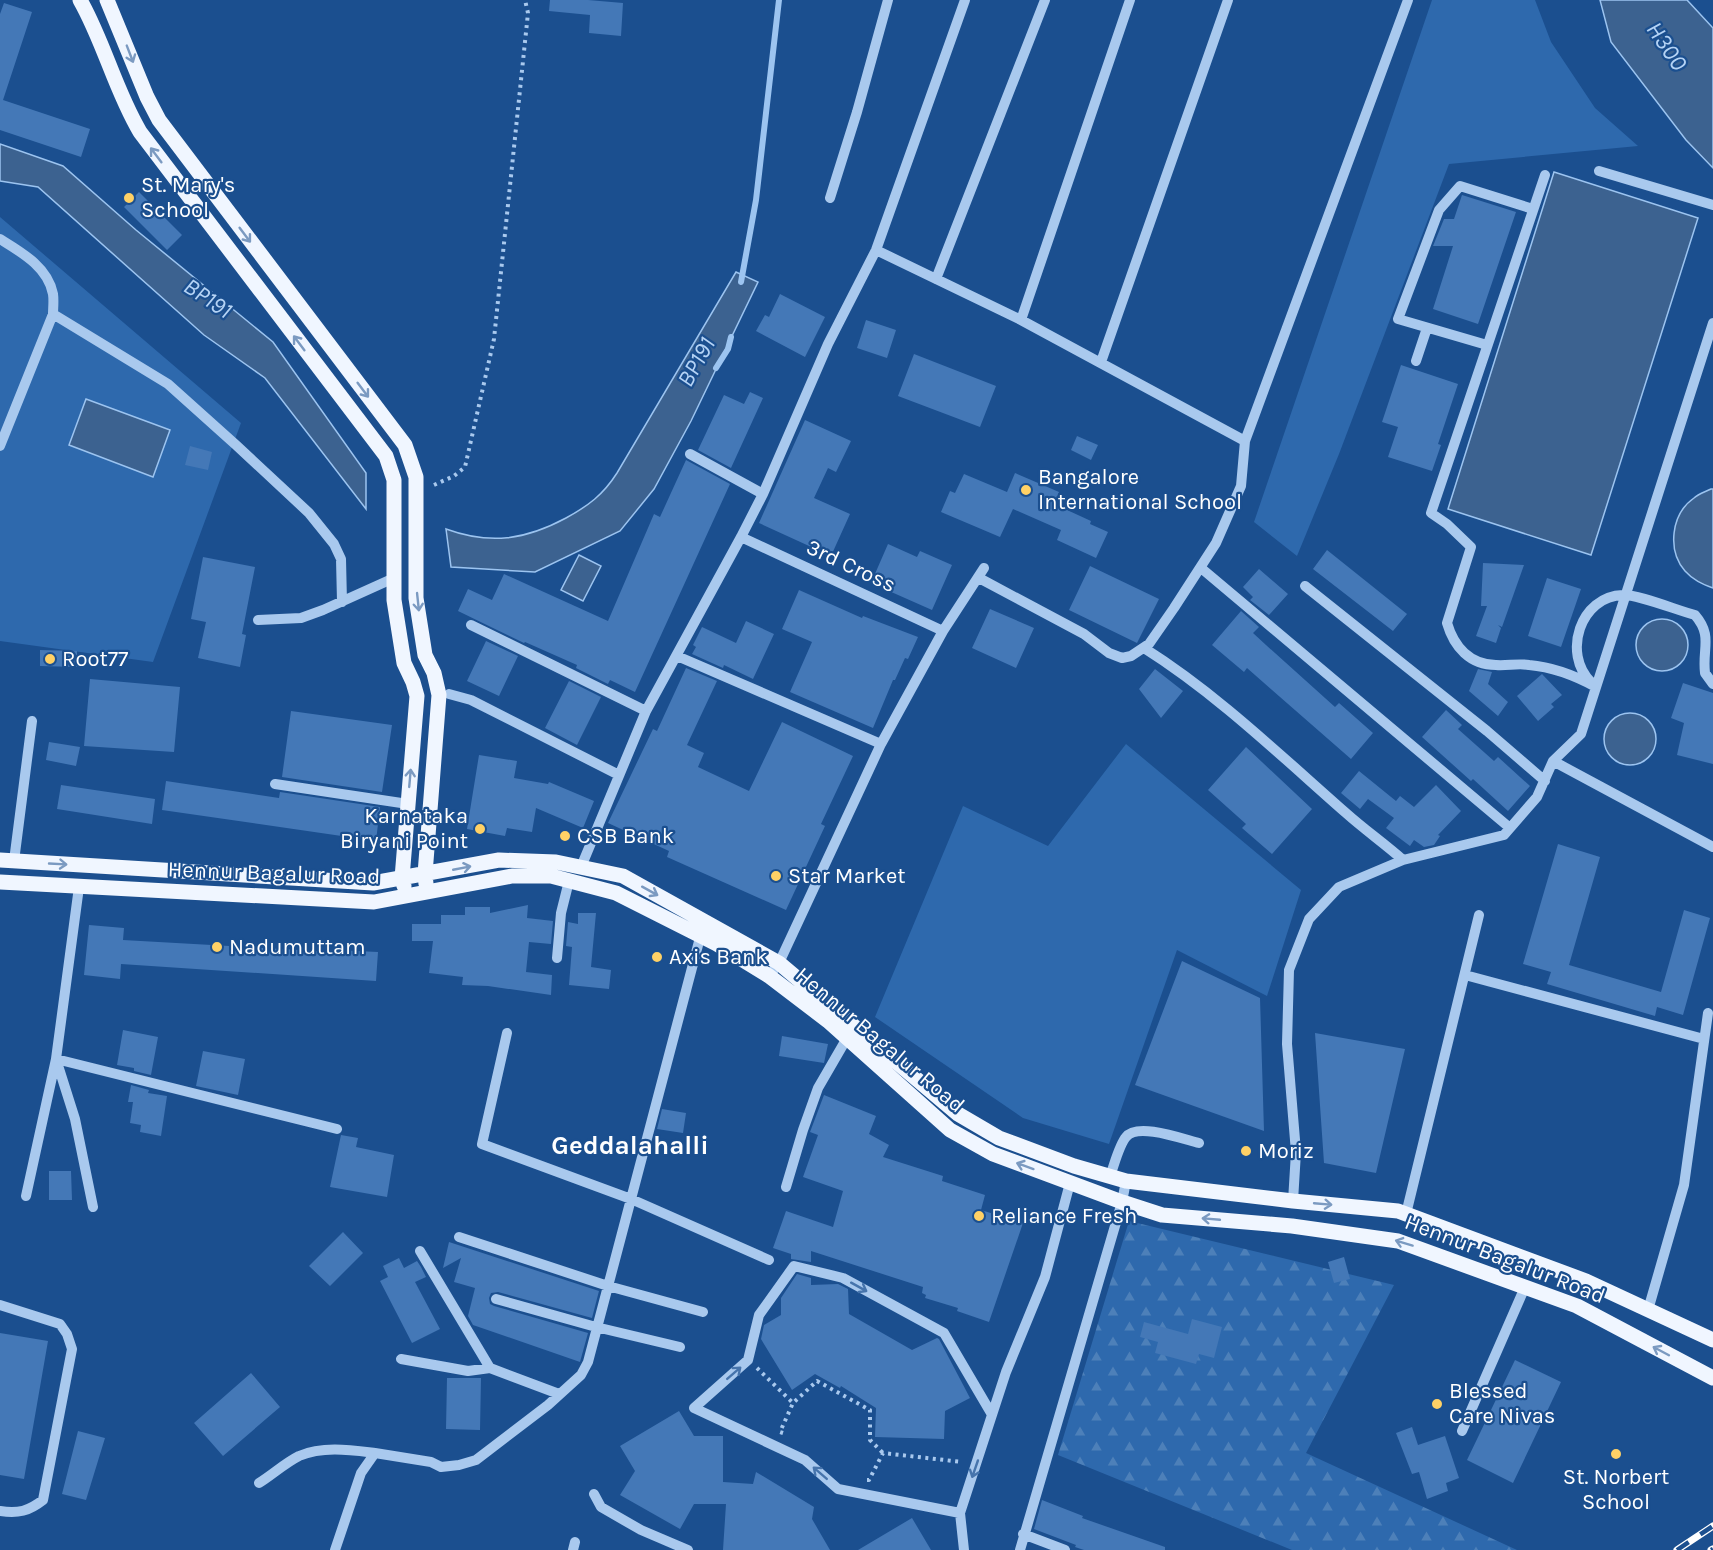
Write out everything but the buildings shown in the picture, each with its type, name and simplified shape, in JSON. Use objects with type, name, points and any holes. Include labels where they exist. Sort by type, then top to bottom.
[{"type":"main road","points":[[81,0],[126,106],[140,132],[386,456],[394,480],[394,600],[404,663],[417,696],[402,878],[405,896]]},
{"type":"main road","points":[[106,0],[159,120],[405,445],[416,477],[416,598],[425,655],[434,673],[439,695],[425,874],[427,892]]},
{"type":"main road","name":"Hennur Bagalur Road","points":[[7,860],[373,883],[499,860],[556,862],[623,876],[769,976],[847,1038],[950,1130],[993,1155],[1162,1215],[1292,1226],[1398,1241],[1577,1306],[1713,1378]]},
{"type":"main road","name":"Hennur Bagalur Road","points":[[0,882],[374,902],[512,876],[550,876],[616,893],[779,963],[958,1114],[999,1138],[1074,1166],[1126,1181],[1398,1211],[1586,1281],[1713,1340]]},
{"type":"street","points":[[830,198],[888,0]]},
{"type":"street","points":[[581,867],[646,711],[763,494],[828,344],[876,250],[965,0]]},
{"type":"street","points":[[936,279],[1045,0]]},
{"type":"street","points":[[1021,320],[1130,0]]},
{"type":"street","points":[[1101,362],[1228,0]]},
{"type":"street","points":[[769,976],[779,963],[881,744],[943,631],[981,573],[1084,634],[1102,649],[1118,658],[1128,657],[1144,648],[1201,568],[1216,543],[1241,486],[1245,441],[1408,0]]},
{"type":"street","points":[[1599,171],[1713,205]]},
{"type":"street","points":[[1545,175],[1431,513],[1447,524],[1471,547],[1447,623],[1456,645],[1475,660],[1486,664],[1527,664],[1545,667],[1580,678],[1596,687]]},
{"type":"street","points":[[1487,345],[1398,320],[1439,210],[1460,186],[1533,209]]},
{"type":"street","points":[[0,239],[29,256],[48,281],[53,294],[54,314],[0,446]]},
{"type":"street","points":[[876,250],[1021,320],[1245,441]]},
{"type":"street","points":[[54,314],[168,384],[309,513],[334,544],[341,559],[342,602]]},
{"type":"street","points":[[1293,1201],[1296,1152],[1287,1044],[1289,970],[1309,919],[1339,887],[1403,860],[1504,835],[1537,797],[1552,761],[1581,734],[1625,594],[1710,343],[1713,323]]},
{"type":"street","points":[[1416,361],[1427,328]]},
{"type":"street","points":[[690,454],[763,494]]},
{"type":"street","name":"3rd Cross","points":[[741,537],[943,631]]},
{"type":"street","points":[[1201,568],[1510,828]]},
{"type":"street","points":[[258,620],[301,618],[394,578]]},
{"type":"street","points":[[1305,586],[1487,731],[1545,781]]},
{"type":"street","points":[[1596,687],[1581,669],[1576,647],[1577,636],[1586,615],[1594,607],[1614,596],[1625,594],[1695,615],[1700,620],[1708,630],[1710,638],[1705,673],[1713,684]]},
{"type":"street","points":[[471,625],[646,711]]},
{"type":"street","points":[[1144,648],[1177,669],[1403,860]]},
{"type":"street","points":[[677,656],[881,744]]},
{"type":"street","points":[[449,694],[471,700],[620,776]]},
{"type":"street","points":[[7,860],[32,721]]},
{"type":"street","points":[[1552,761],[1713,848]]},
{"type":"street","points":[[274,783],[408,804]]},
{"type":"street","points":[[557,958],[561,913],[569,881]]},
{"type":"street","points":[[27,1196],[56,1059],[79,887]]},
{"type":"street","points":[[1406,1214],[1479,915]]},
{"type":"street","points":[[259,1483],[299,1456],[340,1448],[431,1462],[441,1467],[476,1460],[548,1405],[581,1375],[588,1362],[702,928]]},
{"type":"street","points":[[1465,975],[1704,1039]]},
{"type":"street","points":[[1648,1310],[1684,1185],[1707,1013]]},
{"type":"street","points":[[507,1033],[482,1144],[631,1199],[769,1260]]},
{"type":"street","points":[[786,1187],[818,1088],[847,1038]]},
{"type":"street","points":[[56,1059],[337,1129]]},
{"type":"street","points":[[56,1059],[75,1119],[93,1207]]},
{"type":"street","points":[[1110,1176],[1126,1136],[1136,1130],[1151,1131],[1199,1143]]},
{"type":"street","points":[[1020,1550],[1122,1202],[1126,1181]]},
{"type":"street","points":[[964,1550],[960,1513],[978,1463],[1005,1371],[1045,1277],[1070,1183]]},
{"type":"street","points":[[459,1238],[608,1286],[703,1312]]},
{"type":"street","points":[[420,1251],[490,1368]]},
{"type":"street","points":[[960,1513],[838,1489],[805,1460],[694,1407],[748,1360],[759,1315],[794,1266],[843,1278],[944,1333],[991,1413]]},
{"type":"street","points":[[1462,1431],[1525,1287]]},
{"type":"street","points":[[496,1299],[596,1327],[680,1347]]},
{"type":"street","points":[[0,1305],[60,1324],[67,1334],[72,1349],[43,1500],[33,1508],[16,1513],[0,1511]]},
{"type":"street","points":[[402,1359],[468,1371],[490,1368],[559,1394]]},
{"type":"street","points":[[335,1550],[361,1473],[375,1453]]},
{"type":"street","points":[[594,1494],[601,1507],[640,1530],[688,1550]]},
{"type":"street","points":[[1023,1534],[1065,1550]]},
{"type":"path","points":[[434,485],[465,468],[494,339],[528,13],[525,0]]},
{"type":"path","points":[[748,1360],[793,1403]]},
{"type":"path","points":[[791,1437],[780,1432],[793,1403],[817,1381],[870,1410],[870,1440],[883,1453],[978,1463]]},
{"type":"path","points":[[859,1480],[869,1480],[883,1453]]},
{"type":"green space","points":[[1432,0],[1535,0],[1551,42],[1595,108],[1638,146],[1449,164],[1339,454],[1297,556],[1254,522]]},
{"type":"green space","points":[[0,217],[241,423],[153,662],[0,641]]},
{"type":"green space","points":[[1126,744],[1301,890],[1267,996],[1177,950],[1109,1144],[1023,1118],[875,1017],[963,806],[1048,846]]},
{"type":"green space","points":[[1129,1221],[1394,1285],[1306,1453],[1517,1550],[1292,1550],[1058,1455]]},
{"type":"water","name":"H300","points":[[1600,0],[1687,0],[1713,28],[1713,168],[1686,140],[1611,42]]},
{"type":"water","points":[[0,144],[63,166],[136,230],[273,342],[366,473],[366,509],[265,378],[204,335],[38,187],[0,181]]},
{"type":"water","points":[[1554,172],[1698,218],[1591,555],[1448,509]]},
{"type":"water","points":[[736,272],[758,282],[691,421],[654,489],[620,531],[535,572],[451,567],[446,529],[478,537],[507,538],[522,535],[566,518],[601,494],[617,473]]},
{"type":"water","points":[[86,399],[170,430],[153,477],[69,445]]},
{"type":"water","points":[[1713,489],[1713,588],[1691,577],[1685,571],[1679,562],[1674,543],[1676,523],[1680,513],[1696,497]]},
{"type":"water","points":[[579,555],[601,566],[583,601],[561,590]]},
{"type":"water","points":[[1657,619],[1667,619],[1681,626],[1688,645],[1681,664],[1667,671],[1657,671],[1647,667],[1640,660],[1636,650],[1636,640],[1640,630],[1647,623]]},
{"type":"water","points":[[1625,713],[1635,713],[1649,720],[1656,739],[1649,758],[1635,765],[1625,765],[1615,761],[1608,754],[1604,744],[1604,734],[1608,724],[1615,717]]},
{"type":"waterway","name":"BP191","points":[[741,282],[756,200],[779,0]]},
{"type":"waterway","name":"BP191","points":[[716,368],[728,349],[731,337]]},
{"type":"railway","points":[[1677,1550],[1713,1526]]},
{"type":"place","name":"St. Mary's School","points":[[129,198]]},
{"type":"place","name":"Bangalore International School","points":[[1026,490]]},
{"type":"place","name":"Root77","points":[[50,659]]},
{"type":"place","name":"Karnataka Biryani Point","points":[[480,829]]},
{"type":"place","name":"CSB Bank","points":[[565,836]]},
{"type":"place","name":"Star Market","points":[[776,876]]},
{"type":"place","name":"Nadumuttam","points":[[217,947]]},
{"type":"place","name":"Axis Bank","points":[[657,957]]},
{"type":"place","name":"Moriz","points":[[1246,1151]]},
{"type":"place","name":"Reliance Fresh","points":[[979,1216]]},
{"type":"place","name":"Blessed Care Nivas","points":[[1437,1404]]},
{"type":"place","name":"St. Norbert School","points":[[1616,1454]]},
{"type":"district","name":"Geddalahalli","points":[[630,1145]]}]
